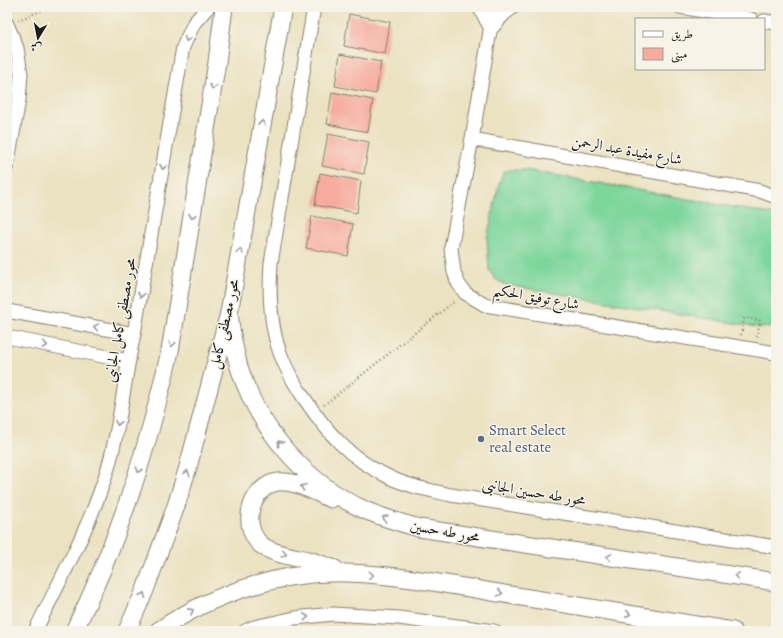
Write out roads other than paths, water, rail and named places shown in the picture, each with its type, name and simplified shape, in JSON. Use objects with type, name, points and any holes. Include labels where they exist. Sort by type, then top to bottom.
[{"type":"main road","name":"محور مصطفى كامل","points":[[127,631],[153,570],[176,506],[188,467],[229,313],[283,7]]},
{"type":"main road","points":[[74,631],[100,576],[118,532],[143,457],[160,397],[170,351],[217,62],[220,8]]},
{"type":"main road","name":"محور طه حسين","points":[[229,313],[232,341],[239,368],[249,394],[278,442],[297,463],[318,481],[341,497],[365,510],[392,521],[419,528],[776,582]]},
{"type":"main road","points":[[347,573],[273,551],[261,544],[252,533],[249,519],[252,505],[259,493],[271,485],[285,482],[365,510]]},
{"type":"main road","points":[[158,631],[199,606],[256,584],[301,576],[347,573],[408,579],[733,631]]},
{"type":"street","name":"محور طه حسين الجانبى","points":[[314,7],[272,255],[269,290],[273,320],[280,352],[290,377],[334,438],[359,460],[387,477],[418,488],[458,496],[776,547]]},
{"type":"street","points":[[479,7],[491,29],[504,14],[513,7]]},
{"type":"street","name":"شارع توفيق الحكيم","points":[[494,7],[472,139],[451,248],[454,272],[458,283],[465,293],[485,305],[776,353]]},
{"type":"street","points":[[680,7],[745,18]]},
{"type":"street","name":"محور مصطفى كامل الجانبى","points":[[35,631],[96,505],[108,467],[117,429],[184,47],[194,23],[220,8]]},
{"type":"street","points":[[765,21],[776,23]]},
{"type":"street","points":[[7,24],[17,48],[21,74],[19,100],[9,147],[7,166]]},
{"type":"street","name":"شارع مفيدة عبد الرحمن","points":[[472,139],[760,191],[776,197]]},
{"type":"street","points":[[7,311],[134,334]]},
{"type":"street","points":[[7,337],[128,361]]},
{"type":"street","points":[[249,629],[295,618],[333,614],[399,618],[494,631]]},
{"type":"place","name":"Smart Select real estate","points":[[481,439]]}]
